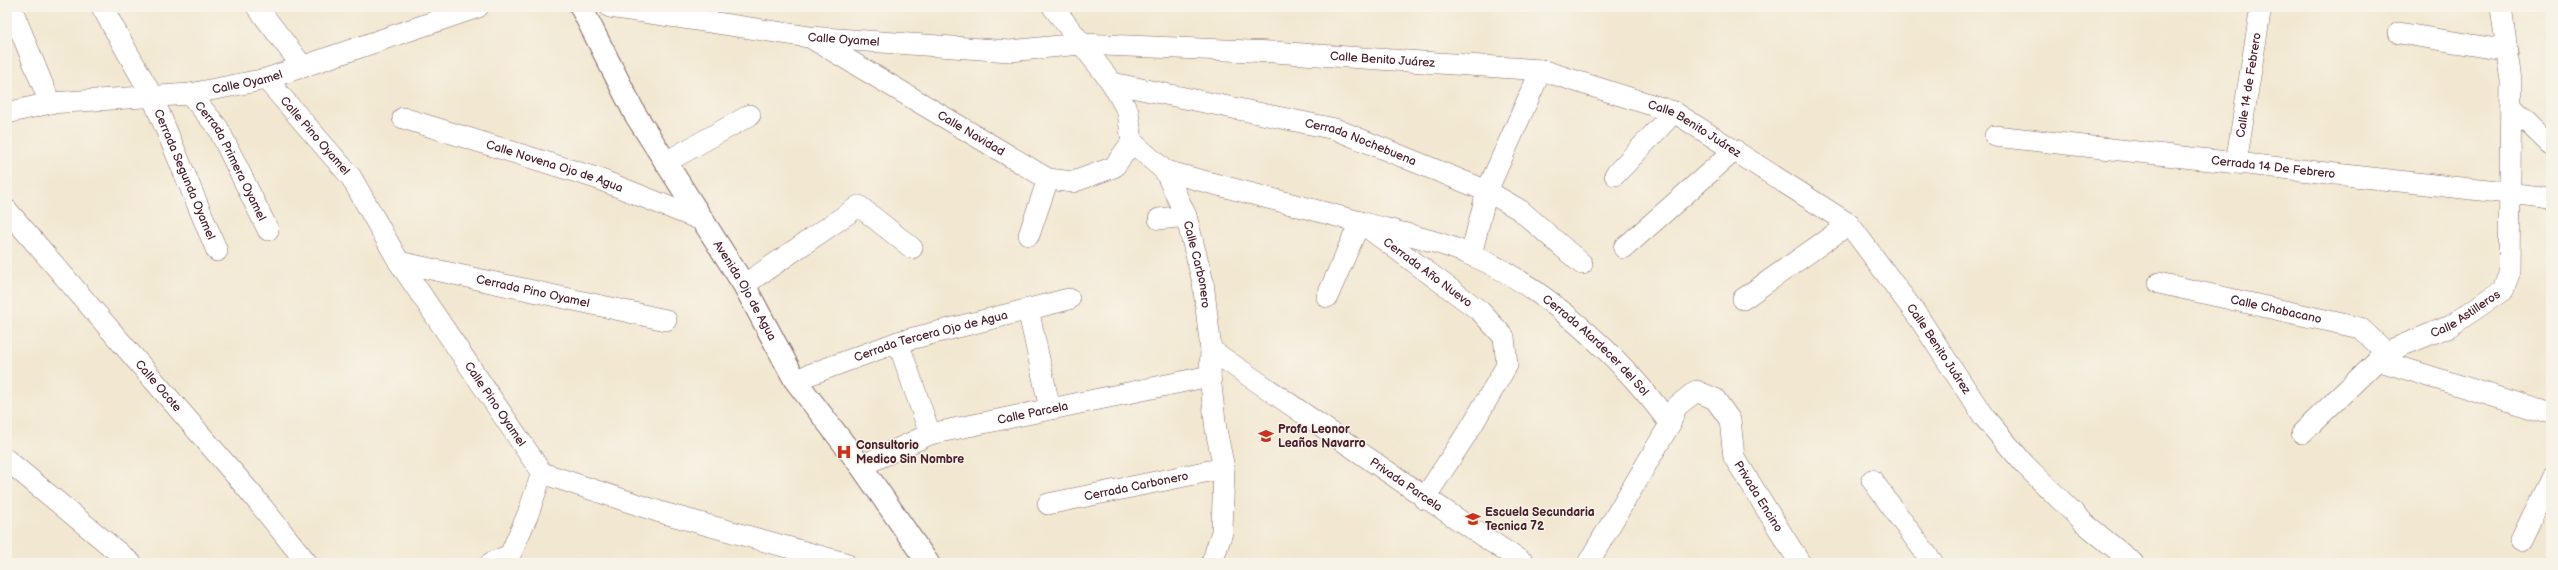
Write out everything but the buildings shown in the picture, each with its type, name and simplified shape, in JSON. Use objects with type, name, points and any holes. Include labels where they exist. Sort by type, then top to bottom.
[{"type":"street","points":[[11,7],[50,103]]},
{"type":"street","name":"Cerrada Segunda Oyamel","points":[[102,7],[152,96],[217,252]]},
{"type":"street","points":[[257,7],[303,67]]},
{"type":"street","name":"Calle Oyamel","points":[[7,113],[50,103],[190,94],[266,79],[478,7]]},
{"type":"street","name":"Avenida Ojo de Agua","points":[[581,7],[634,114],[744,285],[795,380],[861,466],[928,563]]},
{"type":"street","name":"Calle Oyamel","points":[[610,7],[809,37],[1010,51],[1080,44]]},
{"type":"street","points":[[1053,7],[1080,44],[1112,83],[1128,112],[1132,142]]},
{"type":"street","name":"Calle 14 de Febrero","points":[[2236,163],[2261,7]]},
{"type":"street","name":"Calle Astilleros","points":[[2302,433],[2382,356],[2450,326],[2502,290],[2509,274],[2511,106],[2509,51],[2501,7]]},
{"type":"street","points":[[2399,33],[2509,51]]},
{"type":"street","name":"Calle Navidad","points":[[809,37],[1048,179],[1073,182],[1114,167],[1132,142]]},
{"type":"street","name":"Calle Benito Juárez","points":[[1080,44],[1273,52],[1541,70],[1674,112],[1849,224],[1919,318],[1984,417],[2026,465],[2078,517],[2133,563]]},
{"type":"street","points":[[1471,255],[1487,191],[1541,70]]},
{"type":"street","name":"Calle Pino Oyamel","points":[[266,79],[351,177],[398,262],[542,473]]},
{"type":"street","name":"Cerrada Nochebuena","points":[[1112,83],[1335,130],[1487,191],[1520,210],[1582,264]]},
{"type":"street","name":"Cerrada Primera Oyamel","points":[[190,94],[218,128],[268,230]]},
{"type":"street","points":[[2511,106],[2551,145]]},
{"type":"street","points":[[1615,175],[1674,112]]},
{"type":"street","points":[[666,162],[750,115]]},
{"type":"street","name":"Calle Novena Ojo de Agua","points":[[403,118],[596,178],[704,221]]},
{"type":"street","name":"Cerrada 14 De Febrero","points":[[1995,136],[2551,198]]},
{"type":"street","name":"Calle Carbonero","points":[[1132,142],[1166,171],[1186,216],[1203,282],[1211,350],[1210,376],[1216,430],[1224,468],[1222,532],[1212,563]]},
{"type":"street","points":[[1624,248],[1735,150]]},
{"type":"street","name":"Cerrada Año Nuevo","points":[[1166,171],[1360,222],[1480,311],[1504,338],[1507,365],[1471,427],[1424,499]]},
{"type":"street","points":[[1029,235],[1048,179]]},
{"type":"street","points":[[744,285],[859,206],[912,248]]},
{"type":"street","name":"Calle Ocote","points":[[7,210],[250,492],[307,563]]},
{"type":"street","points":[[1159,219],[1186,216]]},
{"type":"street","points":[[1327,297],[1360,222]]},
{"type":"street","name":"Cerrada Atardecer del Sol","points":[[1360,222],[1471,255],[1513,275],[1565,314],[1630,375],[1653,399],[1670,424]]},
{"type":"street","points":[[1743,299],[1849,224]]},
{"type":"street","name":"Cerrada Pino Oyamel","points":[[398,262],[666,320]]},
{"type":"street","name":"Calle Chabacano","points":[[2159,283],[2360,328],[2382,356]]},
{"type":"street","name":"Cerrada Tercera Ojo de Agua","points":[[795,380],[898,342],[1069,299]]},
{"type":"street","points":[[1028,310],[1050,409]]},
{"type":"street","points":[[898,342],[930,434]]},
{"type":"street","name":"Privada Parcela","points":[[1211,350],[1361,451],[1424,499],[1524,563]]},
{"type":"street","points":[[2382,356],[2551,414]]},
{"type":"street","name":"Calle Parcela","points":[[861,466],[930,434],[1210,376]]},
{"type":"street","name":"Privada Encino","points":[[1670,424],[1676,406],[1696,391],[1715,399],[1730,420],[1734,457],[1800,563]]},
{"type":"street","points":[[1588,563],[1670,424]]},
{"type":"street","points":[[7,460],[131,563]]},
{"type":"street","name":"Cerrada Carbonero","points":[[1048,504],[1224,468]]},
{"type":"street","points":[[491,563],[510,555],[528,514],[542,473],[660,512],[845,563]]},
{"type":"street","points":[[2521,540],[2551,478]]},
{"type":"street","points":[[1872,480],[1933,563]]},
{"type":"place","name":"Profa Leonor Leaños Navarro","points":[[1266,436]]},
{"type":"place","name":"Consultorio Medico Sin Nombre","points":[[844,452]]},
{"type":"place","name":"Escuela Secundaria Tecnica 72","points":[[1473,519]]}]
